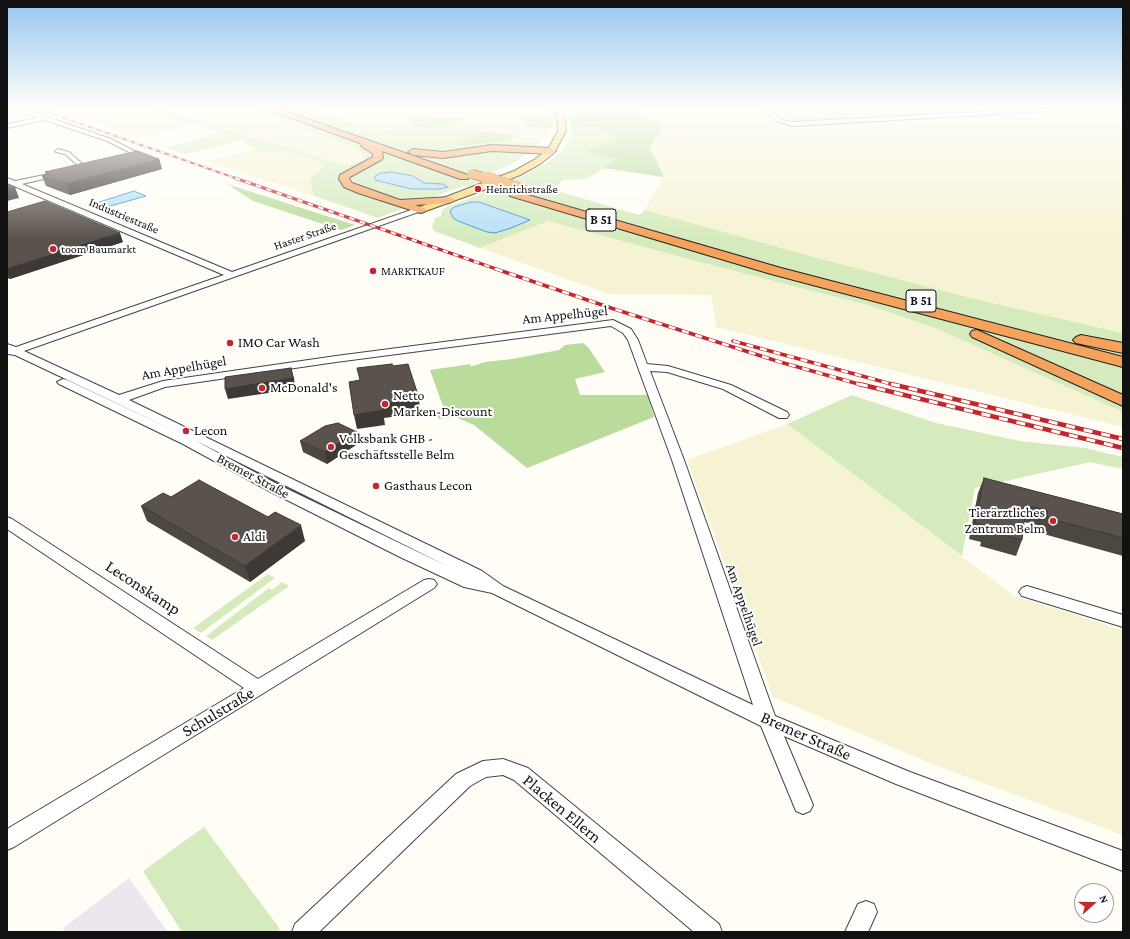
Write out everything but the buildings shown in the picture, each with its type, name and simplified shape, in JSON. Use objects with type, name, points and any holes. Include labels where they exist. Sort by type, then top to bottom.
[{"type":"highway","points":[[375,151],[378,153],[378,158],[345,175],[344,180],[348,185],[362,191],[420,210]]},
{"type":"highway","name":"B 51","points":[[386,151],[437,168],[468,175]]},
{"type":"highway","name":"B 51","points":[[404,151],[518,192],[687,246],[862,294],[1123,362]]},
{"type":"highway","points":[[407,151],[434,155],[472,151]]},
{"type":"highway","points":[[468,175],[458,163],[465,153],[472,151]]},
{"type":"highway","points":[[395,163],[437,168]]},
{"type":"highway","points":[[357,168],[384,164]]},
{"type":"highway","name":"B 51","points":[[518,192],[782,265],[1123,354]]},
{"type":"highway","points":[[392,201],[422,202],[450,200]]},
{"type":"highway","name":"B 51","points":[[862,294],[989,339],[1123,401]]},
{"type":"highway","name":"B 51","points":[[1060,337],[1123,348]]},
{"type":"main road","name":"Haster Straße","points":[[420,210],[450,200],[517,173],[537,162],[551,151]]},
{"type":"street","points":[[58,151],[67,153],[85,169]]},
{"type":"street","points":[[127,159],[139,155],[131,151]]},
{"type":"street","points":[[77,171],[92,168]]},
{"type":"street","points":[[16,183],[70,172]]},
{"type":"street","name":"Industriestraße","points":[[7,180],[231,275]]},
{"type":"street","name":"Haster Straße","points":[[10,351],[420,210]]},
{"type":"street","name":"Am Appelhügel","points":[[120,399],[163,384],[336,359],[613,323],[626,331],[633,340],[644,367],[681,468],[753,675],[760,700],[769,720]]},
{"type":"street","name":"Bremer Straße","points":[[10,351],[96,388],[172,424],[477,575],[498,590]]},
{"type":"street","name":"Bremer Straße","points":[[10,351],[30,366],[193,444],[289,495],[463,580],[498,590],[769,720],[903,778],[1123,861]]},
{"type":"street","points":[[644,367],[668,369],[727,387],[783,415]]},
{"type":"street","name":"Leconskamp","points":[[7,522],[258,688]]},
{"type":"street","name":"Schulstraße","points":[[7,840],[429,584]]},
{"type":"street","points":[[1027,592],[1123,621]]},
{"type":"street","points":[[769,720],[803,805]]},
{"type":"street","name":"Placken Ellern","points":[[303,932],[463,780],[483,769],[503,766],[521,774],[710,932]]},
{"type":"street","points":[[856,932],[866,912]]},
{"type":"shaded area","points":[[248,151],[272,151],[277,153],[284,151],[320,162],[324,167],[314,175],[310,182],[314,196],[207,161]]},
{"type":"shaded area","points":[[297,151],[359,151],[365,155],[363,160],[346,166]]},
{"type":"shaded area","points":[[653,151],[1123,151],[1123,333],[967,297],[810,256],[645,210],[663,177]]},
{"type":"shaded area","points":[[548,221],[871,306],[935,328],[1123,412],[1123,427],[716,327],[711,295],[609,294],[480,248]]},
{"type":"shaded area","points":[[787,424],[1014,596],[1123,630],[1123,835],[935,765],[773,697],[687,460]]},
{"type":"shaded area","points":[[129,878],[168,932],[65,932],[63,928]]},
{"type":"green space","points":[[175,151],[198,151],[185,154]]},
{"type":"green space","points":[[261,151],[297,151],[346,166],[363,160],[365,155],[359,151],[530,151],[514,163],[493,172],[516,179],[547,163],[562,151],[592,151],[620,159],[586,179],[563,180],[554,190],[639,215],[645,210],[810,256],[967,297],[1123,333],[1123,412],[935,328],[871,306],[548,221],[480,248],[434,231],[432,227],[435,218],[441,216],[442,210],[484,193],[463,186],[378,218],[314,196],[310,182],[314,175],[324,167],[320,162],[284,151],[277,153],[272,151]]},
{"type":"green space","points":[[589,151],[652,151],[664,177],[603,168],[619,159],[588,153]]},
{"type":"green space","points":[[227,184],[355,225],[341,230],[253,201]]},
{"type":"green space","points":[[583,343],[588,347],[605,372],[575,379],[580,395],[648,395],[654,417],[527,468],[474,425],[455,417],[439,419],[434,412],[444,409],[430,370],[471,364],[470,367],[485,362],[512,359],[559,350],[565,345]]},
{"type":"green space","points":[[852,395],[936,423],[1020,441],[1085,448],[1123,457],[1123,469],[1090,462],[975,488],[962,556],[787,424]]},
{"type":"green space","points":[[268,574],[275,578],[201,633],[193,628]]},
{"type":"green space","points":[[282,582],[289,586],[212,640],[206,636],[269,588],[272,590]]},
{"type":"green space","points":[[204,827],[280,929],[277,932],[182,932],[143,871]]},
{"type":"water","points":[[392,172],[413,176],[424,183],[443,184],[448,187],[440,189],[411,189],[375,180],[375,176],[381,173]]},
{"type":"water","points":[[134,191],[146,196],[107,207],[96,203]]},
{"type":"water","points":[[471,202],[479,202],[530,220],[495,233],[487,232],[453,218],[450,211],[454,207]]},
{"type":"railway","points":[[158,151],[238,179]]},
{"type":"railway","points":[[235,178],[499,270]]},
{"type":"railway","points":[[496,269],[614,309],[780,362],[862,385]]},
{"type":"railway","points":[[733,341],[894,385]]},
{"type":"railway","points":[[859,384],[1123,448]]},
{"type":"railway","points":[[894,385],[1123,439]]},
{"type":"place","name":"Heinrichstraße","points":[[478,189]]},
{"type":"place","name":"toom Baumarkt","points":[[53,249]]},
{"type":"place","name":"MARKTKAUF","points":[[373,271]]},
{"type":"place","name":"IMO Car Wash","points":[[230,343]]},
{"type":"place","name":"McDonald's","points":[[262,388]]},
{"type":"place","name":"Netto Marken-Discount","points":[[385,404]]},
{"type":"place","name":"Lecon","points":[[186,431]]},
{"type":"place","name":"Volksbank GHB - Geschäftsstelle Belm","points":[[331,447]]},
{"type":"place","name":"Gasthaus Lecon","points":[[376,486]]},
{"type":"place","name":"Tierärztliches Zentrum Belm","points":[[1053,521]]},
{"type":"place","name":"Aldi","points":[[235,537]]}]
